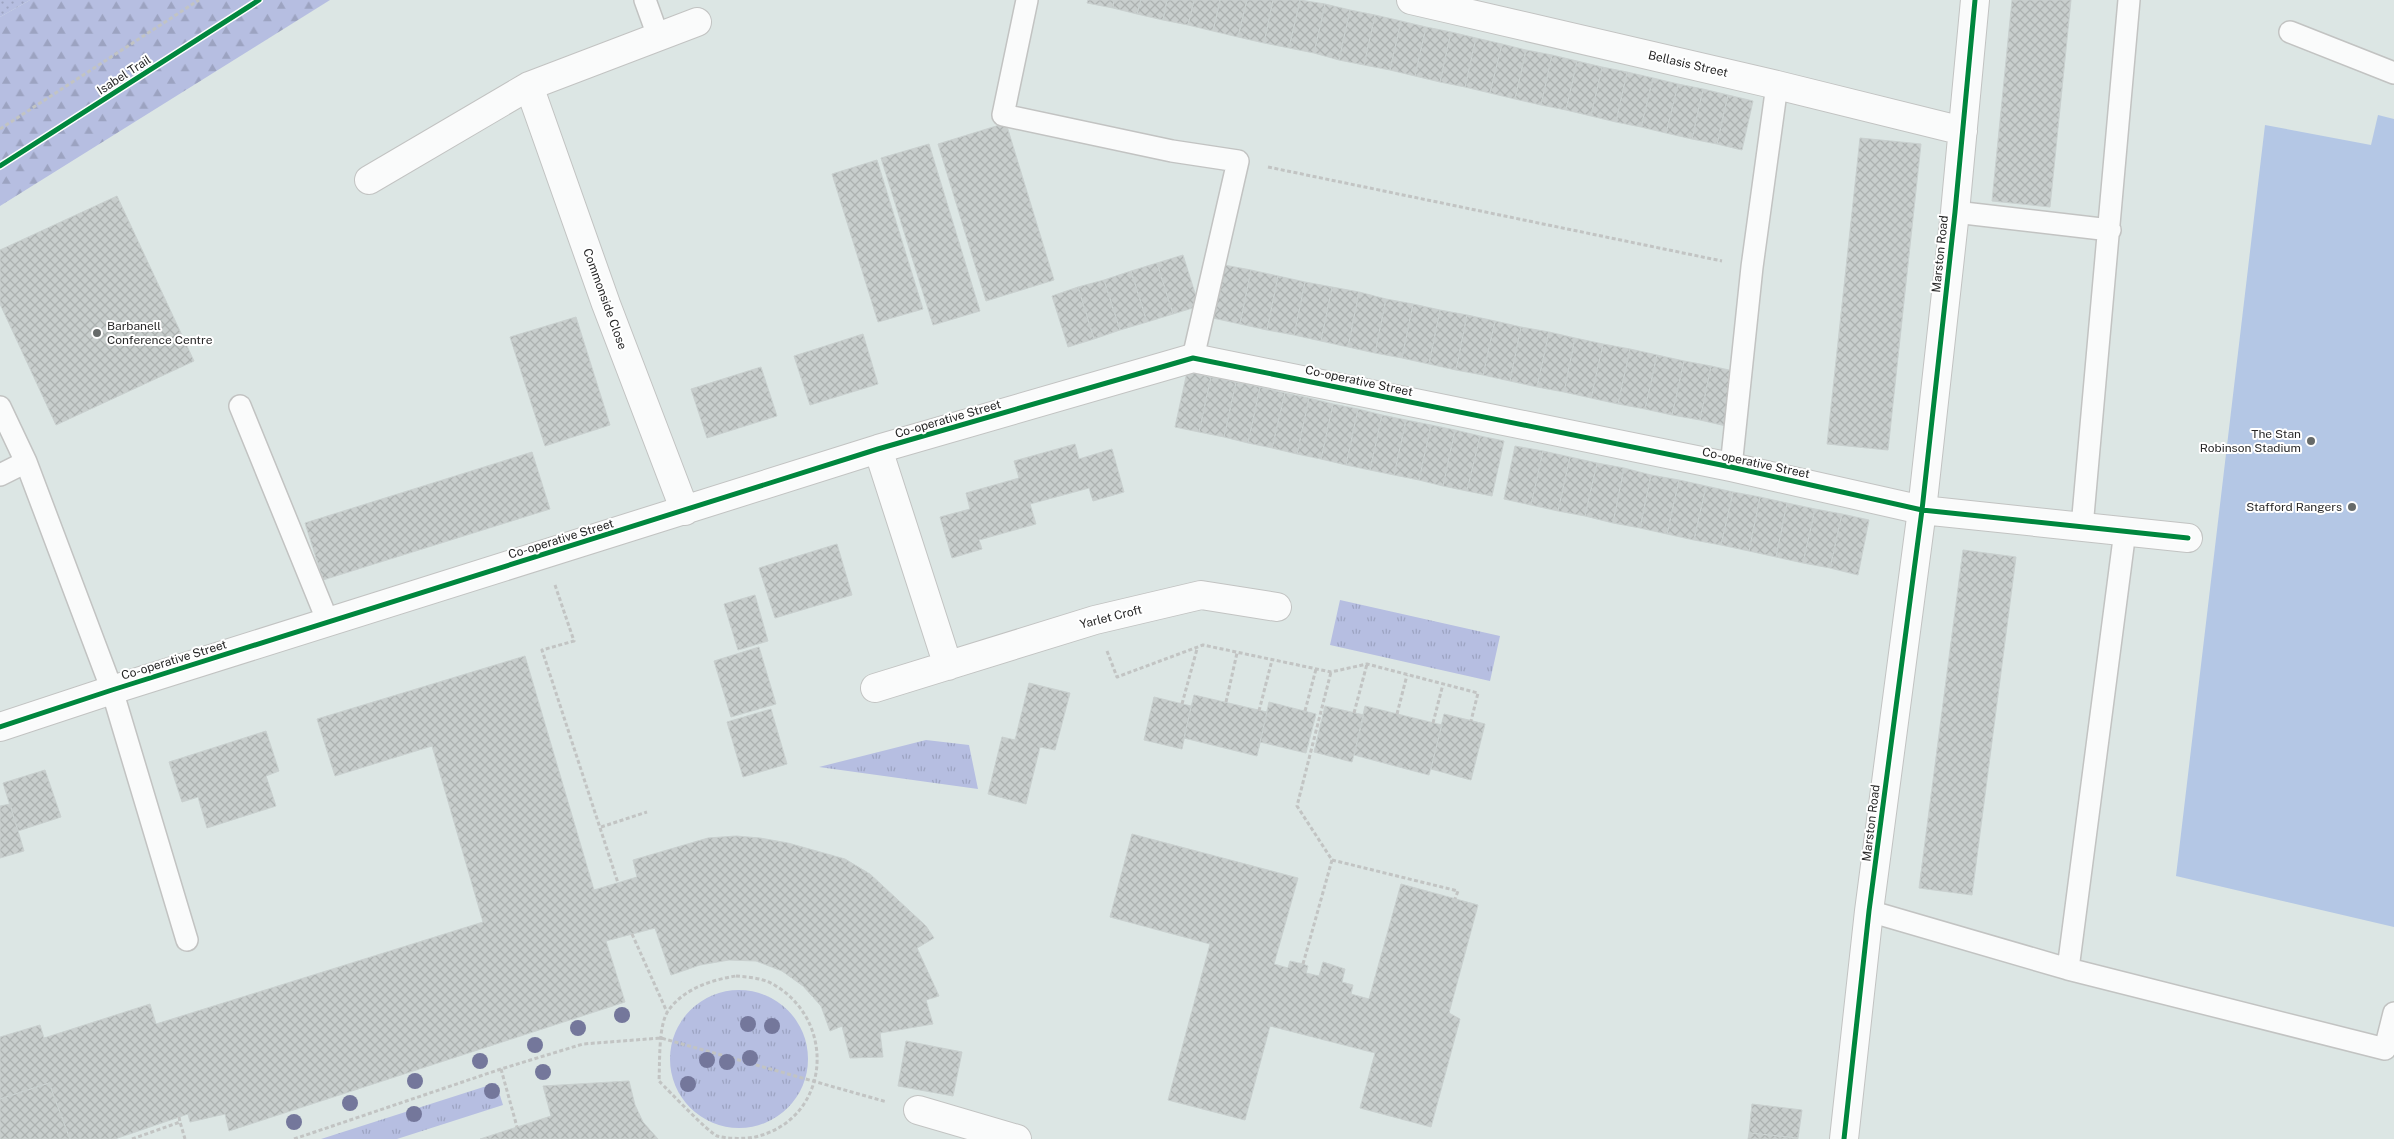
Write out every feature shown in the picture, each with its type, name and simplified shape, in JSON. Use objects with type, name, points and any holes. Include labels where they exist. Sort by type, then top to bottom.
[{"type":"street","name":"Bellasis Street","points":[[1411,0],[1778,85],[1963,131]]},
{"type":"street","name":"Marston Road","points":[[1844,1139],[1869,911],[1922,510],[1955,212],[1975,0]]},
{"type":"street","points":[[369,180],[529,86],[698,22]]},
{"type":"street","name":"Commonside Close","points":[[529,86],[606,304],[685,511]]},
{"type":"street","name":"Co-operative Street","points":[[0,727],[878,449],[1193,358],[1731,467],[1922,510]]},
{"type":"street","points":[[878,449],[948,666]]},
{"type":"street","points":[[1922,510],[2188,538]]},
{"type":"street","name":"Yarlet Croft","points":[[875,688],[1095,620],[1201,595],[1277,607]]},
{"type":"street","points":[[918,1110],[1017,1139]]},
{"type":"lane","points":[[645,0],[658,36]]},
{"type":"lane","points":[[1026,0],[1002,115],[1172,151],[1238,161],[1193,358]]},
{"type":"lane","points":[[2082,527],[2110,230],[2129,0]]},
{"type":"lane","points":[[2290,32],[2394,73]]},
{"type":"lane","points":[[1731,467],[1752,267],[1778,85]]},
{"type":"lane","points":[[1955,212],[2110,230]]},
{"type":"lane","points":[[240,406],[328,622]]},
{"type":"lane","points":[[0,407],[26,462],[112,690],[187,940]]},
{"type":"lane","points":[[0,475],[26,462]]},
{"type":"lane","points":[[2068,969],[2125,531]]},
{"type":"lane","points":[[1869,911],[2068,969],[2385,1049],[2394,1014]]},
{"type":"path","points":[[0,129],[199,0]]},
{"type":"path","points":[[1238,161],[1752,267]]},
{"type":"path","points":[[545,555],[574,641],[542,650],[618,883]]},
{"type":"path","points":[[1095,620],[1117,677],[1203,645],[1331,672],[1367,664],[1478,694],[1471,721]]},
{"type":"path","points":[[1182,704],[1197,648]]},
{"type":"path","points":[[1226,702],[1237,653]]},
{"type":"path","points":[[1259,711],[1272,660]]},
{"type":"path","points":[[1354,713],[1367,664]]},
{"type":"path","points":[[1305,711],[1316,669]]},
{"type":"path","points":[[1331,672],[1297,806],[1332,860],[1458,892],[1455,899]]},
{"type":"path","points":[[1397,714],[1407,675]]},
{"type":"path","points":[[1432,723],[1443,684]]},
{"type":"path","points":[[601,827],[647,812]]},
{"type":"path","points":[[1303,964],[1332,860]]},
{"type":"path","points":[[632,934],[667,1012]]},
{"type":"path","points":[[736,976],[757,978],[774,984],[792,997],[809,1020],[817,1051],[814,1082],[802,1110],[788,1123],[770,1133],[750,1138],[716,1136],[659,1081],[661,1038],[667,1012],[686,993],[714,979],[736,976]]},
{"type":"path","points":[[294,1139],[500,1069],[583,1044],[661,1038],[918,1110]]},
{"type":"path","points":[[500,1069],[517,1127]]},
{"type":"path","points":[[179,1117],[185,1139]]},
{"type":"path","points":[[132,1139],[180,1122]]},
{"type":"green space","points":[[0,0],[30,0],[0,17]]},
{"type":"green space","points":[[30,0],[330,0],[0,206],[0,17]]},
{"type":"green space","points":[[1340,600],[1500,636],[1490,681],[1330,645]]},
{"type":"green space","points":[[926,740],[969,745],[978,789],[819,767]]},
{"type":"green space","points":[[739,990],[765,995],[788,1010],[803,1033],[808,1059],[803,1085],[788,1108],[765,1123],[739,1128],[713,1123],[690,1108],[675,1085],[670,1059],[675,1033],[690,1010],[713,995]]},
{"type":"green space","points":[[496,1083],[503,1105],[397,1139],[321,1139]]},
{"type":"shaded area","name":"The Stan Robinson Stadium","points":[[2378,115],[2394,119],[2394,927],[2176,876],[2265,125],[2371,145]]},
{"type":"building","points":[[1088,0],[1114,0],[1113,8],[1087,3]]},
{"type":"building","points":[[1114,0],[1141,0],[1137,14],[1113,8]]},
{"type":"building","points":[[1141,0],[1167,0],[1163,20],[1137,14]]},
{"type":"building","points":[[1167,0],[1194,0],[1188,25],[1163,20]]},
{"type":"building","points":[[1194,0],[1220,0],[1213,31],[1188,25]]},
{"type":"building","points":[[1220,0],[1247,0],[1238,37],[1213,31]]},
{"type":"building","points":[[1247,0],[1273,0],[1264,43],[1238,37]]},
{"type":"building","points":[[1273,0],[1300,0],[1289,48],[1264,43]]},
{"type":"building","points":[[1300,0],[1325,4],[1314,53],[1289,48]]},
{"type":"building","points":[[2012,0],[2071,0],[2050,207],[1992,201]]},
{"type":"building","points":[[1325,4],[1350,10],[1339,60],[1314,53]]},
{"type":"building","points":[[1350,10],[1375,15],[1364,65],[1339,60]]},
{"type":"building","points":[[1375,15],[1401,21],[1390,70],[1364,65]]},
{"type":"building","points":[[1401,21],[1426,27],[1415,76],[1390,70]]},
{"type":"building","points":[[1426,27],[1451,32],[1440,82],[1415,76]]},
{"type":"building","points":[[1451,32],[1476,38],[1465,87],[1440,82]]},
{"type":"building","points":[[1476,38],[1502,44],[1490,93],[1465,87]]},
{"type":"building","points":[[1502,44],[1526,50],[1515,99],[1490,93]]},
{"type":"building","points":[[1526,50],[1552,55],[1541,105],[1515,99]]},
{"type":"building","points":[[1552,55],[1577,61],[1566,110],[1541,105]]},
{"type":"building","points":[[1577,61],[1602,67],[1591,116],[1566,110]]},
{"type":"building","points":[[1602,67],[1627,72],[1616,122],[1591,116]]},
{"type":"building","points":[[1627,72],[1653,78],[1641,127],[1616,122]]},
{"type":"building","points":[[1653,78],[1678,84],[1666,133],[1641,127]]},
{"type":"building","points":[[1678,84],[1703,89],[1692,139],[1666,133]]},
{"type":"building","points":[[1703,89],[1728,95],[1717,144],[1692,139]]},
{"type":"building","points":[[1728,95],[1753,101],[1742,150],[1717,144]]},
{"type":"building","points":[[1006,123],[1054,280],[986,301],[938,144]]},
{"type":"building","points":[[1860,138],[1921,144],[1888,450],[1827,444]]},
{"type":"building","points":[[929,144],[980,311],[933,325],[881,158]]},
{"type":"building","points":[[877,160],[923,309],[878,322],[832,174]]},
{"type":"building","name":"Barbanell Conference Centre","points":[[117,196],[194,361],[56,425],[0,304],[0,250]]},
{"type":"building","points":[[1183,255],[1199,306],[1173,314],[1157,263]]},
{"type":"building","points":[[1157,263],[1173,314],[1147,322],[1131,271]]},
{"type":"building","points":[[1224,265],[1251,270],[1240,324],[1213,318]]},
{"type":"building","points":[[1251,270],[1278,276],[1267,330],[1240,324]]},
{"type":"building","points":[[1131,271],[1147,322],[1120,330],[1104,280]]},
{"type":"building","points":[[1278,276],[1305,282],[1294,335],[1267,330]]},
{"type":"building","points":[[1104,280],[1120,330],[1094,339],[1078,287]]},
{"type":"building","points":[[1305,282],[1332,287],[1321,341],[1294,335]]},
{"type":"building","points":[[1078,287],[1094,339],[1068,347],[1052,296]]},
{"type":"building","points":[[1332,287],[1359,292],[1348,347],[1321,341]]},
{"type":"building","points":[[1359,292],[1386,299],[1375,353],[1348,347]]},
{"type":"building","points":[[1386,299],[1413,304],[1402,358],[1375,353]]},
{"type":"building","points":[[1413,304],[1440,310],[1429,364],[1402,358]]},
{"type":"building","points":[[1440,310],[1467,315],[1456,370],[1429,364]]},
{"type":"building","points":[[1467,315],[1495,321],[1483,375],[1456,370]]},
{"type":"building","points":[[576,317],[610,425],[545,446],[510,337]]},
{"type":"building","points":[[1495,321],[1521,327],[1510,381],[1483,375]]},
{"type":"building","points":[[1521,327],[1549,332],[1537,387],[1510,381]]},
{"type":"building","points":[[1549,332],[1575,338],[1564,392],[1537,387]]},
{"type":"building","points":[[863,334],[878,384],[810,405],[794,356]]},
{"type":"building","points":[[1575,338],[1603,344],[1591,398],[1564,392]]},
{"type":"building","points":[[1603,344],[1630,349],[1618,404],[1591,398]]},
{"type":"building","points":[[1630,349],[1657,355],[1645,409],[1618,404]]},
{"type":"building","points":[[1657,355],[1684,361],[1672,415],[1645,409]]},
{"type":"building","points":[[1684,361],[1711,366],[1700,420],[1672,415]]},
{"type":"building","points":[[1711,366],[1738,372],[1726,426],[1700,420]]},
{"type":"building","points":[[761,367],[777,416],[707,438],[691,389]]},
{"type":"building","points":[[1187,372],[1211,377],[1199,432],[1175,427]]},
{"type":"building","points":[[1211,377],[1236,382],[1224,437],[1199,432]]},
{"type":"building","points":[[1236,382],[1260,387],[1248,443],[1224,437]]},
{"type":"building","points":[[1260,387],[1285,393],[1272,448],[1248,443]]},
{"type":"building","points":[[1285,393],[1309,398],[1297,454],[1272,448]]},
{"type":"building","points":[[1309,398],[1333,404],[1321,459],[1297,454]]},
{"type":"building","points":[[1333,404],[1358,409],[1346,465],[1321,459]]},
{"type":"building","points":[[1358,409],[1382,415],[1370,470],[1346,465]]},
{"type":"building","points":[[1382,415],[1406,420],[1394,475],[1370,470]]},
{"type":"building","points":[[1406,420],[1431,425],[1419,480],[1394,475]]},
{"type":"building","points":[[1431,425],[1455,430],[1443,486],[1419,480]]},
{"type":"building","points":[[1455,430],[1480,436],[1467,491],[1443,486]]},
{"type":"building","points":[[1480,436],[1504,441],[1492,496],[1467,491]]},
{"type":"building","points":[[1075,444],[1079,459],[1112,449],[1124,492],[1093,501],[1089,488],[1030,504],[1036,524],[979,540],[982,549],[952,558],[940,517],[970,509],[966,493],[1019,478],[1014,461]]},
{"type":"building","points":[[1515,446],[1543,451],[1531,505],[1504,499]]},
{"type":"building","points":[[1543,451],[1570,457],[1558,511],[1531,505]]},
{"type":"building","points":[[532,452],[550,509],[323,580],[305,523]]},
{"type":"building","points":[[1570,457],[1597,463],[1585,516],[1558,511]]},
{"type":"building","points":[[1597,463],[1624,468],[1613,523],[1585,516]]},
{"type":"building","points":[[1624,468],[1651,475],[1640,528],[1613,523]]},
{"type":"building","points":[[1651,475],[1679,480],[1667,534],[1640,528]]},
{"type":"building","points":[[1679,480],[1706,486],[1694,540],[1667,534]]},
{"type":"building","points":[[1706,486],[1733,492],[1721,545],[1694,540]]},
{"type":"building","points":[[1733,492],[1760,497],[1749,551],[1721,545]]},
{"type":"building","points":[[1760,497],[1787,503],[1776,557],[1749,551]]},
{"type":"building","points":[[1787,503],[1815,509],[1803,563],[1776,557]]},
{"type":"building","points":[[1815,509],[1842,514],[1830,568],[1803,563]]},
{"type":"building","points":[[1842,514],[1869,520],[1858,575],[1830,568]]},
{"type":"building","points":[[837,544],[852,595],[775,618],[759,568]]},
{"type":"building","points":[[1963,550],[2016,557],[1972,895],[1919,888]]},
{"type":"building","points":[[755,595],[768,641],[738,650],[724,604]]},
{"type":"building","points":[[759,647],[776,704],[731,717],[714,661]]},
{"type":"building","points":[[525,656],[594,890],[637,877],[633,860],[708,838],[736,836],[760,838],[788,843],[845,859],[870,874],[926,926],[934,938],[917,948],[939,996],[926,1000],[933,1024],[880,1033],[883,1057],[850,1058],[842,1026],[830,1031],[821,1006],[803,986],[782,971],[756,961],[729,960],[700,965],[671,975],[655,928],[606,941],[625,1002],[229,1131],[225,1114],[190,1122],[188,1114],[115,1139],[70,1139],[49,1083],[0,1099],[0,1037],[40,1025],[44,1038],[150,1004],[156,1024],[483,922],[432,746],[335,776],[317,719]]},
{"type":"building","points":[[1029,683],[1070,693],[1055,750],[1040,747],[1026,804],[988,794],[1002,737],[1015,740]]},
{"type":"building","points":[[1194,695],[1267,712],[1257,756],[1184,738]]},
{"type":"building","points":[[1154,697],[1191,706],[1182,749],[1144,740]]},
{"type":"building","points":[[1269,702],[1316,714],[1306,753],[1260,742]]},
{"type":"building","points":[[1325,706],[1364,715],[1352,762],[1314,752]]},
{"type":"building","points":[[1365,706],[1442,725],[1429,775],[1354,755]]},
{"type":"building","points":[[771,709],[787,764],[743,777],[727,722]]},
{"type":"building","points":[[1444,714],[1485,724],[1471,780],[1431,769]]},
{"type":"building","points":[[266,731],[279,771],[266,776],[276,806],[207,828],[198,797],[182,802],[169,762]]},
{"type":"building","points":[[45,770],[61,817],[18,831],[3,783]]},
{"type":"building","points":[[10,804],[24,851],[0,858],[0,806]]},
{"type":"building","points":[[1132,834],[1298,878],[1274,964],[1288,968],[1290,961],[1303,964],[1308,966],[1306,973],[1319,976],[1323,962],[1345,969],[1342,982],[1353,985],[1351,994],[1369,999],[1401,884],[1478,905],[1449,1013],[1460,1019],[1431,1127],[1360,1108],[1375,1053],[1270,1026],[1245,1120],[1168,1100],[1210,944],[1110,917]]},
{"type":"building","points":[[906,1041],[962,1052],[953,1096],[898,1086]]},
{"type":"building","points":[[629,1081],[635,1105],[643,1122],[658,1139],[480,1139],[551,1116],[543,1086]]},
{"type":"building","points":[[49,1083],[70,1139],[0,1139],[0,1099]]},
{"type":"building","points":[[1752,1104],[1802,1110],[1798,1138],[1749,1133]]},
{"type":"building","points":[[1749,1133],[1798,1138],[1798,1139],[1748,1139]]},
{"type":"cycle path","name":"Isabel Trail","points":[[0,166],[259,0]]},
{"type":"cycle path","points":[[1844,1139],[1869,911],[1922,510],[1955,212],[1975,0]]},
{"type":"cycle path","points":[[0,727],[878,449],[1193,358],[1731,467],[1922,510],[2188,538]]},
{"type":"place","name":"Barbanell Conference Centre","points":[[97,333]]},
{"type":"place","name":"The Stan Robinson Stadium","points":[[2311,441]]},
{"type":"place","name":"Stafford Rangers","points":[[2352,507]]}]
